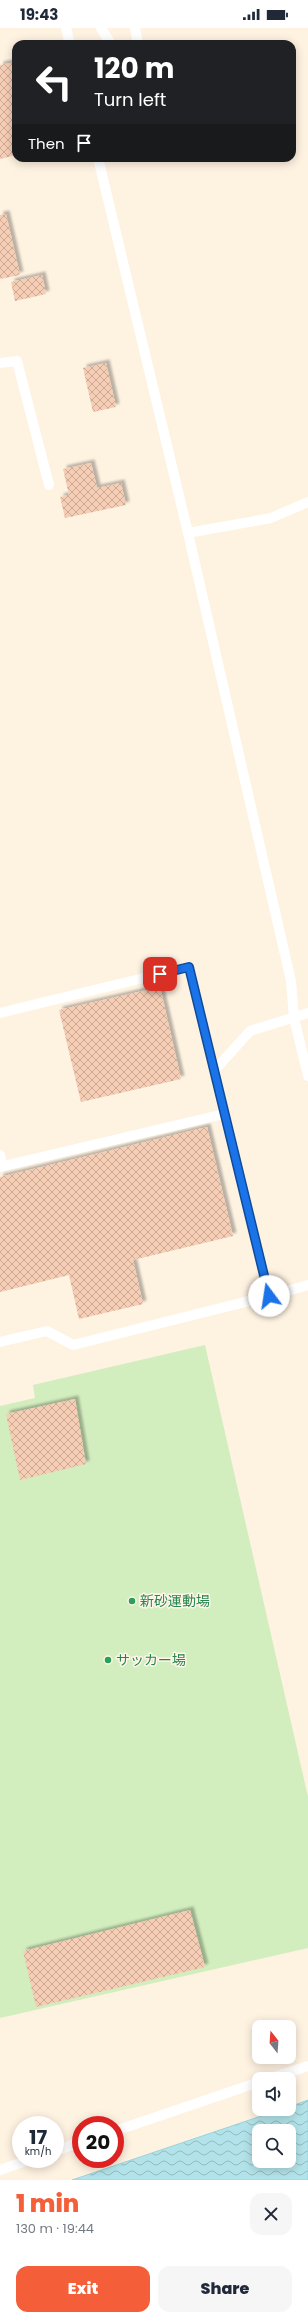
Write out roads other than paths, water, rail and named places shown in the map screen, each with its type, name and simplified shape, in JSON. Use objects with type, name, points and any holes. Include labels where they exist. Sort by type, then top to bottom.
[{"type":"lane","points":[[66,28],[69,40]]},
{"type":"lane","points":[[101,28],[108,40]]},
{"type":"lane","points":[[134,28],[137,40]]},
{"type":"lane","points":[[99,162],[188,533],[291,981],[294,1018],[308,1076]]},
{"type":"lane","points":[[0,363],[17,361],[48,485]]},
{"type":"lane","points":[[188,533],[271,518],[308,502]]},
{"type":"lane","points":[[0,1013],[189,967],[269,1296]]},
{"type":"lane","points":[[214,1070],[250,1031],[308,1013]]},
{"type":"lane","points":[[0,1155],[1,1167],[224,1114]]},
{"type":"lane","points":[[0,1342],[47,1330],[73,1345],[308,1286]]},
{"type":"lane","points":[[290,2072],[308,2066]]},
{"type":"lane","points":[[124,2128],[252,2084]]},
{"type":"lane","points":[[0,2170],[12,2166]]},
{"type":"water","points":[[308,2100],[308,2180],[72,2180],[107,2168],[124,2168],[124,2162],[261,2116],[296,2116],[296,2104]]},
{"type":"place","name":"新砂運動場","points":[[132,1601]]},
{"type":"place","name":"サッカー場","points":[[108,1660]]}]
